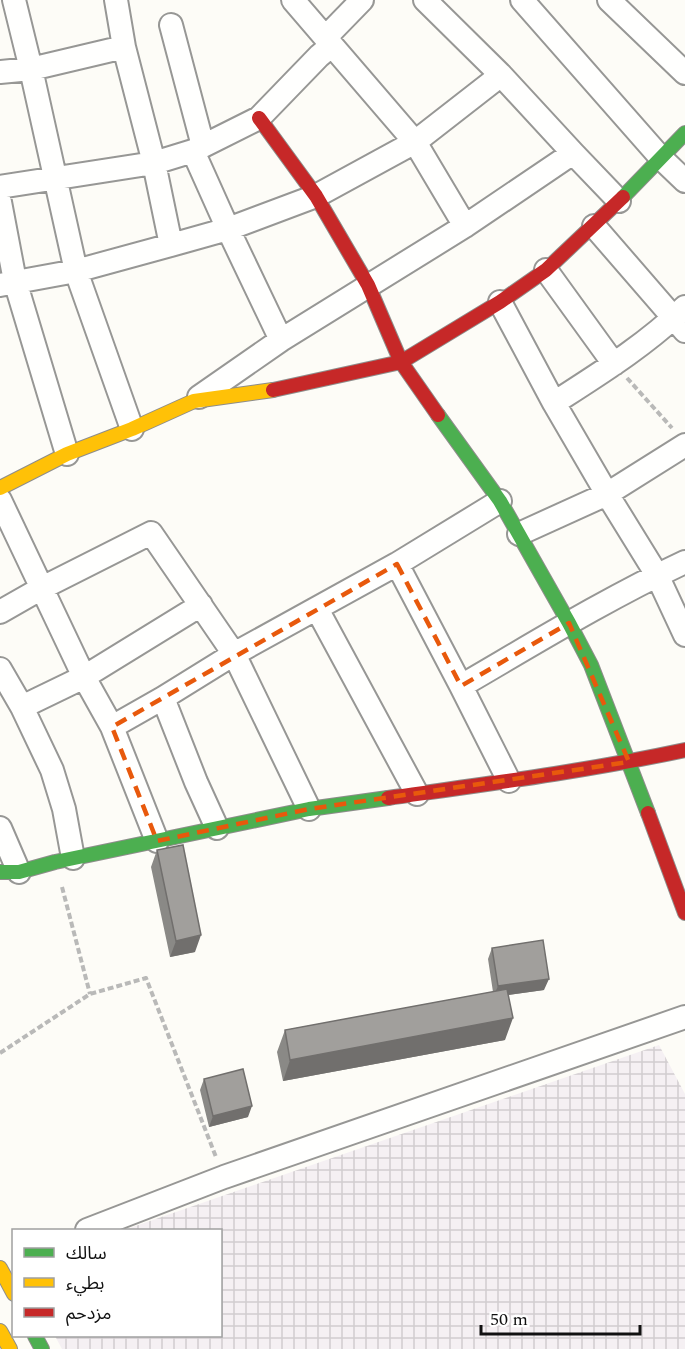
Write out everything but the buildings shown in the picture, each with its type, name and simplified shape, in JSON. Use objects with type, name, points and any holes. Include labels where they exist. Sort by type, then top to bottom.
[{"type":"street","points":[[14,0],[76,271],[132,429]]},
{"type":"street","points":[[116,0],[124,47],[154,163],[171,245]]},
{"type":"street","points":[[293,0],[415,142],[465,226]]},
{"type":"street","points":[[0,187],[154,163],[198,149],[259,118],[329,41],[362,0]]},
{"type":"street","points":[[425,0],[501,75],[620,201]]},
{"type":"street","points":[[522,0],[661,158],[685,181]]},
{"type":"street","points":[[609,0],[685,73]]},
{"type":"street","points":[[171,25],[198,149],[228,229],[281,340]]},
{"type":"street","points":[[0,72],[31,69],[124,47]]},
{"type":"street","points":[[7,283],[76,271],[228,229],[316,196],[415,142],[501,75]]},
{"type":"street","points":[[259,118],[316,196],[368,285],[401,362],[500,501],[569,623],[591,666],[685,913]]},
{"type":"street","points":[[194,401],[271,390],[401,362],[500,302],[546,270],[620,201],[685,133]]},
{"type":"street","points":[[0,488],[67,454],[132,429],[194,401],[281,340],[465,226],[573,153]]},
{"type":"street","points":[[0,202],[7,283],[67,454]]},
{"type":"street","points":[[554,403],[682,318],[594,226]]},
{"type":"street","points":[[546,270],[614,364]]},
{"type":"street","points":[[500,302],[554,403],[657,575],[685,635]]},
{"type":"street","points":[[519,534],[607,494],[681,440]]},
{"type":"street","points":[[0,500],[84,677],[112,727],[157,841]]},
{"type":"street","points":[[112,727],[234,654],[397,564],[500,501]]},
{"type":"street","points":[[0,612],[151,533],[234,654],[309,809]]},
{"type":"street","points":[[461,686],[569,623],[685,562]]},
{"type":"street","points":[[397,564],[509,781]]},
{"type":"street","points":[[22,707],[84,677],[201,605]]},
{"type":"street","points":[[317,609],[417,794]]},
{"type":"street","points":[[0,669],[22,707],[52,770],[64,808],[64,860]]},
{"type":"street","points":[[163,698],[217,828]]},
{"type":"street","points":[[0,828],[10,872],[309,809],[509,781],[629,762],[685,750]]},
{"type":"street","points":[[90,1229],[224,1178],[685,1017]]},
{"type":"street","points":[[0,1266],[12,1290]]},
{"type":"street","points":[[0,1331],[10,1349]]},
{"type":"path","points":[[614,364],[681,440]]},
{"type":"path","points":[[64,860],[90,994]]},
{"type":"path","points":[[0,1053],[90,994],[146,978],[224,1178]]},
{"type":"highlighted area","points":[[397,564],[461,686],[569,623],[629,762],[309,809],[157,841],[112,727]]},
{"type":"shaded area","points":[[659,1045],[685,1094],[685,1349],[62,1349],[56,1337],[222,1337],[222,1229],[127,1229]]},
{"type":"traffic: fast","points":[[623,197],[685,133]]},
{"type":"traffic: fast","points":[[438,415],[500,501],[569,623],[591,665],[648,813]]},
{"type":"traffic: fast","points":[[0,872],[19,872],[55,862],[309,809],[388,798]]},
{"type":"traffic: fast","points":[[36,1337],[42,1349]]},
{"type":"traffic: slow","points":[[0,488],[67,454],[132,429],[194,401],[273,390]]},
{"type":"traffic: slow","points":[[0,1268],[12,1290]]},
{"type":"traffic: slow","points":[[0,1331],[10,1349]]},
{"type":"traffic: jam","points":[[259,118],[316,196],[368,285],[401,362],[438,415]]},
{"type":"traffic: jam","points":[[273,390],[401,362],[500,302],[546,270],[623,197]]},
{"type":"traffic: jam","points":[[388,798],[574,771],[685,750]]},
{"type":"traffic: jam","points":[[648,813],[685,913]]}]
